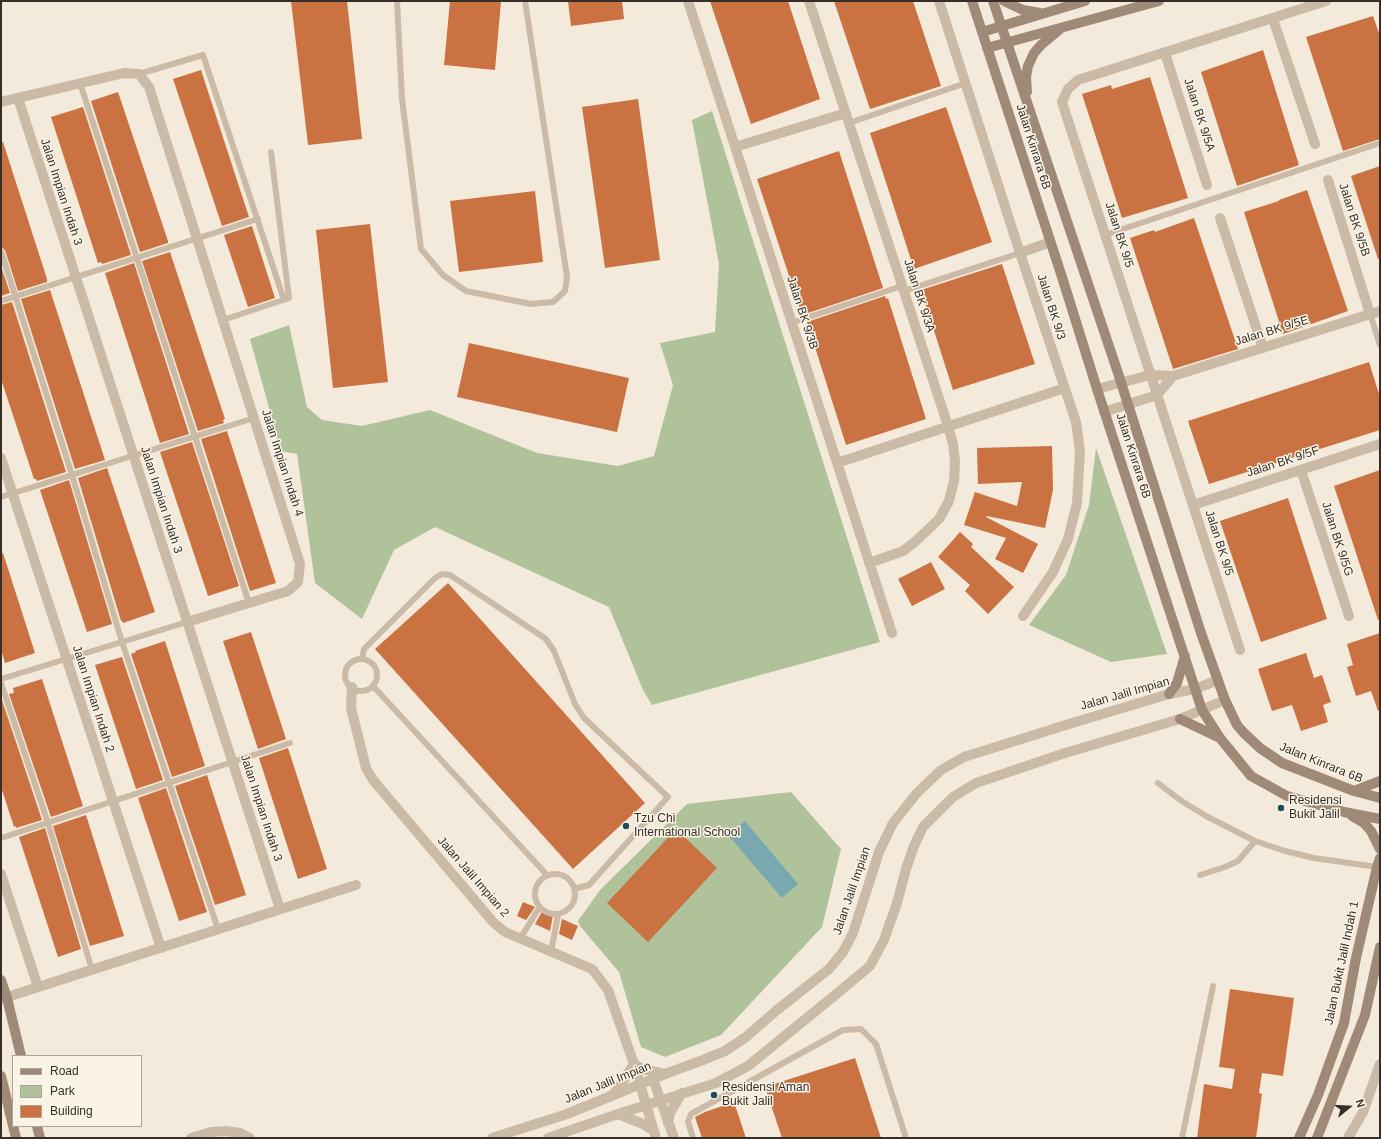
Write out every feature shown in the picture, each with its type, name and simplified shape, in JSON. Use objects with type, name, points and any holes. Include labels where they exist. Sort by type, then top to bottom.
[{"type":"street","name":"Jalan BK 9/3B","points":[[688,1],[892,633]]},
{"type":"street","name":"Jalan BK 9/3A","points":[[809,1],[953,444],[954,481],[949,501],[939,519],[903,551],[869,563]]},
{"type":"street","name":"Jalan BK 9/3","points":[[939,1],[1076,422],[1080,451],[1077,503],[1068,539],[1053,572],[1023,616]]},
{"type":"street","name":"Jalan Kinrara 6B","points":[[972,1],[1104,412],[1202,710],[1220,738],[1251,776],[1287,796],[1344,812],[1380,819]]},
{"type":"street","name":"Jalan Kinrara 6B","points":[[993,1],[1121,382],[1199,626],[1225,700],[1238,725],[1244,733],[1269,756],[1282,763],[1354,791],[1380,798]]},
{"type":"street","points":[[1004,1],[1023,10],[1034,13],[1045,13]]},
{"type":"street","points":[[982,32],[1085,1]]},
{"type":"street","points":[[987,48],[1159,1]]},
{"type":"street","name":"Jalan BK 9/5","points":[[1240,650],[1062,102],[1068,89],[1078,80],[1326,1]]},
{"type":"street","points":[[1273,19],[1315,144]]},
{"type":"street","points":[[1028,105],[1026,78],[1028,66],[1034,53],[1062,27]]},
{"type":"street","name":"Jalan BK 9/5A","points":[[1165,53],[1208,185]]},
{"type":"street","points":[[1,102],[124,73],[139,74]]},
{"type":"street","name":"Jalan Impian Indah 4","points":[[139,74],[149,87],[300,564],[298,582],[288,591],[187,622]]},
{"type":"street","name":"Jalan Impian Indah 3","points":[[18,98],[280,909]]},
{"type":"street","points":[[735,147],[846,113]]},
{"type":"street","name":"Jalan BK 9/5B","points":[[1328,180],[1375,313]]},
{"type":"street","points":[[1220,218],[1263,348]]},
{"type":"street","points":[[1020,253],[1050,242]]},
{"type":"street","name":"Jalan BK 9/5E","points":[[1097,389],[1150,374],[1173,376],[1375,313]]},
{"type":"street","points":[[1104,412],[1157,395],[1173,376]]},
{"type":"street","points":[[837,463],[1065,388]]},
{"type":"street","name":"Jalan BK 9/5F","points":[[1193,505],[1380,444]]},
{"type":"street","name":"Jalan Impian Indah 2","points":[[1,458],[161,948]]},
{"type":"street","name":"Jalan BK 9/5G","points":[[1302,470],[1349,616]]},
{"type":"street","points":[[1169,694],[1177,683],[1184,656]]},
{"type":"street","name":"Jalan Jalil Impian","points":[[492,1138],[567,1114],[652,1079],[726,1051],[746,1037],[777,1010],[829,969],[843,952],[853,933],[879,852],[893,823],[917,793],[941,770],[964,757],[1169,694],[1195,689],[1218,680]]},
{"type":"street","name":"Jalan Jalil Impian 2","points":[[352,687],[351,708],[366,768],[373,780],[493,922],[505,932],[592,969],[608,990],[634,1064],[645,1105],[655,1134]]},
{"type":"street","points":[[548,1138],[716,1083],[748,1066],[870,966],[884,940],[914,846],[923,828],[953,797],[976,783],[1065,753],[1180,719],[1225,700]]},
{"type":"street","points":[[1180,719],[1220,738]]},
{"type":"street","points":[[1354,791],[1380,780]]},
{"type":"street","points":[[1344,812],[1364,823],[1371,831],[1380,849]]},
{"type":"street","name":"Jalan Bukit Jalil Indah 1","points":[[1298,1138],[1318,1095],[1344,1023],[1356,958],[1378,863]]},
{"type":"street","points":[[1,874],[38,987]]},
{"type":"street","points":[[4,998],[356,885]]},
{"type":"street","points":[[1317,1138],[1365,1015],[1380,947]]},
{"type":"street","points":[[1,980],[4,998],[21,1055]]},
{"type":"street","points":[[611,1096],[618,1089],[634,1064],[643,1069],[665,1074]]},
{"type":"street","points":[[1348,1138],[1363,1112],[1380,1064]]},
{"type":"street","points":[[1,1076],[12,1121]]},
{"type":"street","points":[[652,1079],[674,1138]]},
{"type":"street","points":[[668,1123],[670,1113],[682,1094]]},
{"type":"street","points":[[618,1114],[643,1124],[655,1134]]},
{"type":"street","points":[[13,1127],[16,1138]]},
{"type":"street","points":[[37,1127],[40,1138]]},
{"type":"street","points":[[191,1138],[211,1132],[226,1131],[240,1133],[250,1138]]},
{"type":"lane","points":[[397,1],[402,99],[421,249],[443,275],[466,291],[531,304],[553,302],[565,291],[567,277],[525,1]]},
{"type":"lane","points":[[139,74],[203,55],[284,300]]},
{"type":"lane","points":[[80,83],[249,603]]},
{"type":"lane","points":[[849,123],[966,83]]},
{"type":"lane","points":[[1105,235],[1380,143]]},
{"type":"lane","points":[[223,320],[288,298],[271,152]]},
{"type":"lane","points":[[1,301],[258,219]]},
{"type":"lane","points":[[1,251],[72,475],[122,642],[218,929]]},
{"type":"lane","points":[[792,323],[1020,253]]},
{"type":"lane","points":[[1375,313],[1380,345]]},
{"type":"lane","points":[[1,497],[254,418]]},
{"type":"lane","points":[[362,659],[364,649],[435,578],[442,574],[450,574],[546,639],[554,651],[575,704],[584,718],[668,797],[590,885],[574,889]]},
{"type":"lane","points":[[1,679],[187,622]]},
{"type":"lane","points":[[362,659],[372,663],[377,672],[376,682],[373,686],[360,691],[352,687],[346,679],[347,669],[353,662],[362,659]]},
{"type":"lane","points":[[1,683],[48,823],[92,970]]},
{"type":"lane","points":[[373,686],[547,875]]},
{"type":"lane","points":[[1,838],[290,742]]},
{"type":"lane","points":[[1158,783],[1180,800],[1206,816],[1255,841],[1285,851],[1314,858],[1378,863]]},
{"type":"lane","points":[[1200,875],[1238,861],[1255,841]]},
{"type":"lane","points":[[547,875],[561,875],[567,878],[572,883],[574,889],[573,903],[570,908],[558,915],[544,912],[539,908],[534,896],[538,883],[547,875]]},
{"type":"lane","points":[[520,939],[539,908]]},
{"type":"lane","points":[[551,952],[558,915]]},
{"type":"lane","points":[[1182,1138],[1213,986]]},
{"type":"lane","points":[[693,1138],[688,1122],[691,1114],[843,1030],[861,1029],[876,1044],[906,1138]]},
{"type":"green space","points":[[712,111],[880,642],[652,705],[643,690],[609,607],[435,527],[394,550],[362,619],[315,583],[297,454],[281,451],[250,339],[289,325],[307,407],[322,420],[362,426],[430,410],[537,453],[618,466],[654,456],[673,385],[660,343],[715,332],[719,264],[692,120]]},
{"type":"green space","points":[[1096,448],[1167,654],[1111,662],[1029,625],[1066,575],[1089,505]]},
{"type":"green space","points":[[791,792],[841,849],[822,927],[721,1035],[665,1057],[641,1047],[619,972],[580,926],[578,921],[600,890],[687,804]]},
{"type":"water","points":[[745,821],[798,884],[782,898],[728,835]]},
{"type":"building","points":[[291,1],[347,1],[362,139],[308,145]]},
{"type":"building","points":[[450,1],[501,1],[495,70],[444,65]]},
{"type":"building","points":[[568,1],[622,1],[624,19],[571,26]]},
{"type":"building","points":[[710,1],[788,1],[820,99],[751,124]]},
{"type":"building","points":[[834,1],[913,1],[941,86],[870,109]]},
{"type":"building","points":[[1373,16],[1380,36],[1380,139],[1343,151],[1306,37]]},
{"type":"building","points":[[1263,50],[1299,165],[1237,186],[1201,72]]},
{"type":"building","points":[[201,70],[249,217],[222,226],[173,79]]},
{"type":"building","points":[[1150,77],[1188,198],[1122,218],[1082,94],[1111,85],[1112,89]]},
{"type":"building","points":[[118,92],[168,241],[168,243],[140,252],[91,101]]},
{"type":"building","points":[[638,99],[660,260],[605,268],[582,107]]},
{"type":"building","points":[[83,107],[131,255],[102,264],[101,262],[98,263],[51,117]]},
{"type":"building","points":[[946,107],[992,242],[914,269],[870,133]]},
{"type":"building","points":[[3,142],[47,279],[47,282],[18,291],[5,250],[1,247],[1,143]]},
{"type":"building","points":[[839,151],[883,288],[805,314],[804,311],[801,312],[757,179]]},
{"type":"building","points":[[1380,166],[1380,259],[1378,259],[1351,176]]},
{"type":"building","points":[[1307,190],[1348,311],[1283,334],[1244,212]]},
{"type":"building","points":[[535,191],[543,262],[459,272],[450,201]]},
{"type":"building","points":[[1194,218],[1238,349],[1173,369],[1130,238],[1154,230],[1155,232]]},
{"type":"building","points":[[370,224],[388,382],[333,388],[316,230]]},
{"type":"building","points":[[252,226],[275,298],[248,307],[224,235]]},
{"type":"building","points":[[170,252],[225,419],[223,420],[224,423],[198,431],[142,261]]},
{"type":"building","points":[[134,263],[189,434],[160,443],[105,273]]},
{"type":"building","points":[[1002,264],[1035,364],[953,390],[921,290]]},
{"type":"building","points":[[1,266],[10,293],[1,296]]},
{"type":"building","points":[[50,290],[105,460],[75,469],[21,299]]},
{"type":"building","points":[[885,296],[886,299],[888,298],[926,419],[846,445],[807,322]]},
{"type":"building","points":[[12,302],[66,472],[37,481],[34,479],[1,379],[1,305]]},
{"type":"building","points":[[469,343],[629,378],[617,432],[457,397]]},
{"type":"building","points":[[1369,362],[1380,397],[1380,430],[1209,484],[1188,421]]},
{"type":"building","points":[[227,431],[276,583],[250,591],[201,439]]},
{"type":"building","points":[[192,442],[239,586],[208,596],[160,452]]},
{"type":"building","points":[[1052,446],[1053,490],[1045,528],[986,517],[1038,544],[1023,573],[995,559],[1006,538],[964,525],[975,492],[1017,506],[1022,482],[978,484],[977,448]]},
{"type":"building","points":[[107,468],[155,612],[123,623],[121,621],[78,478]]},
{"type":"building","points":[[1380,470],[1380,620],[1378,620],[1334,486]]},
{"type":"building","points":[[69,480],[112,624],[87,632],[40,490]]},
{"type":"building","points":[[1288,498],[1327,619],[1261,642],[1220,521]]},
{"type":"building","points":[[960,532],[973,544],[971,547],[1014,587],[988,614],[965,591],[970,585],[938,557]]},
{"type":"building","points":[[1,553],[3,553],[35,653],[5,663],[1,649]]},
{"type":"building","points":[[931,562],[945,589],[912,606],[898,579]]},
{"type":"building","points":[[448,583],[645,803],[573,869],[375,649]]},
{"type":"building","points":[[251,632],[286,739],[258,749],[223,641]]},
{"type":"building","points":[[1380,633],[1380,710],[1378,711],[1371,691],[1356,696],[1347,667],[1353,665],[1347,644]]},
{"type":"building","points":[[165,641],[205,766],[172,777],[131,654],[136,652],[135,651]]},
{"type":"building","points":[[1306,653],[1314,678],[1322,675],[1331,702],[1323,705],[1328,722],[1301,731],[1292,705],[1272,711],[1258,669]]},
{"type":"building","points":[[122,657],[163,780],[136,789],[95,665]]},
{"type":"building","points":[[42,679],[83,806],[51,817],[9,694],[14,693],[13,688]]},
{"type":"building","points":[[1,697],[42,820],[16,828],[16,826],[14,827],[1,787]]},
{"type":"building","points":[[288,748],[327,869],[298,879],[259,758]]},
{"type":"building","points":[[207,775],[246,895],[215,905],[175,786]]},
{"type":"building","points":[[166,788],[207,912],[179,921],[138,798]]},
{"type":"building","points":[[86,815],[124,936],[90,946],[53,826]]},
{"type":"building","points":[[45,828],[81,949],[58,957],[19,837]]},
{"type":"building","points":[[676,829],[717,868],[648,942],[607,903]]},
{"type":"building","points":[[523,902],[535,907],[526,920],[517,916]]},
{"type":"building","points":[[543,910],[553,915],[550,931],[535,924]]},
{"type":"building","points":[[562,919],[578,926],[572,940],[559,934]]},
{"type":"building","points":[[1230,989],[1294,998],[1283,1076],[1262,1073],[1259,1093],[1262,1094],[1256,1138],[1197,1138],[1204,1084],[1232,1089],[1235,1069],[1219,1067]]},
{"type":"building","points":[[855,1058],[881,1138],[782,1138],[765,1087]]},
{"type":"building","points":[[734,1102],[746,1138],[702,1138],[695,1117]]},
{"type":"place","name":"Residensi Bukit Jalil","points":[[1281,808]]},
{"type":"place","name":"Tzu Chi International School","points":[[626,826]]},
{"type":"place","name":"Residensi Aman Bukit Jalil","points":[[714,1095]]}]
